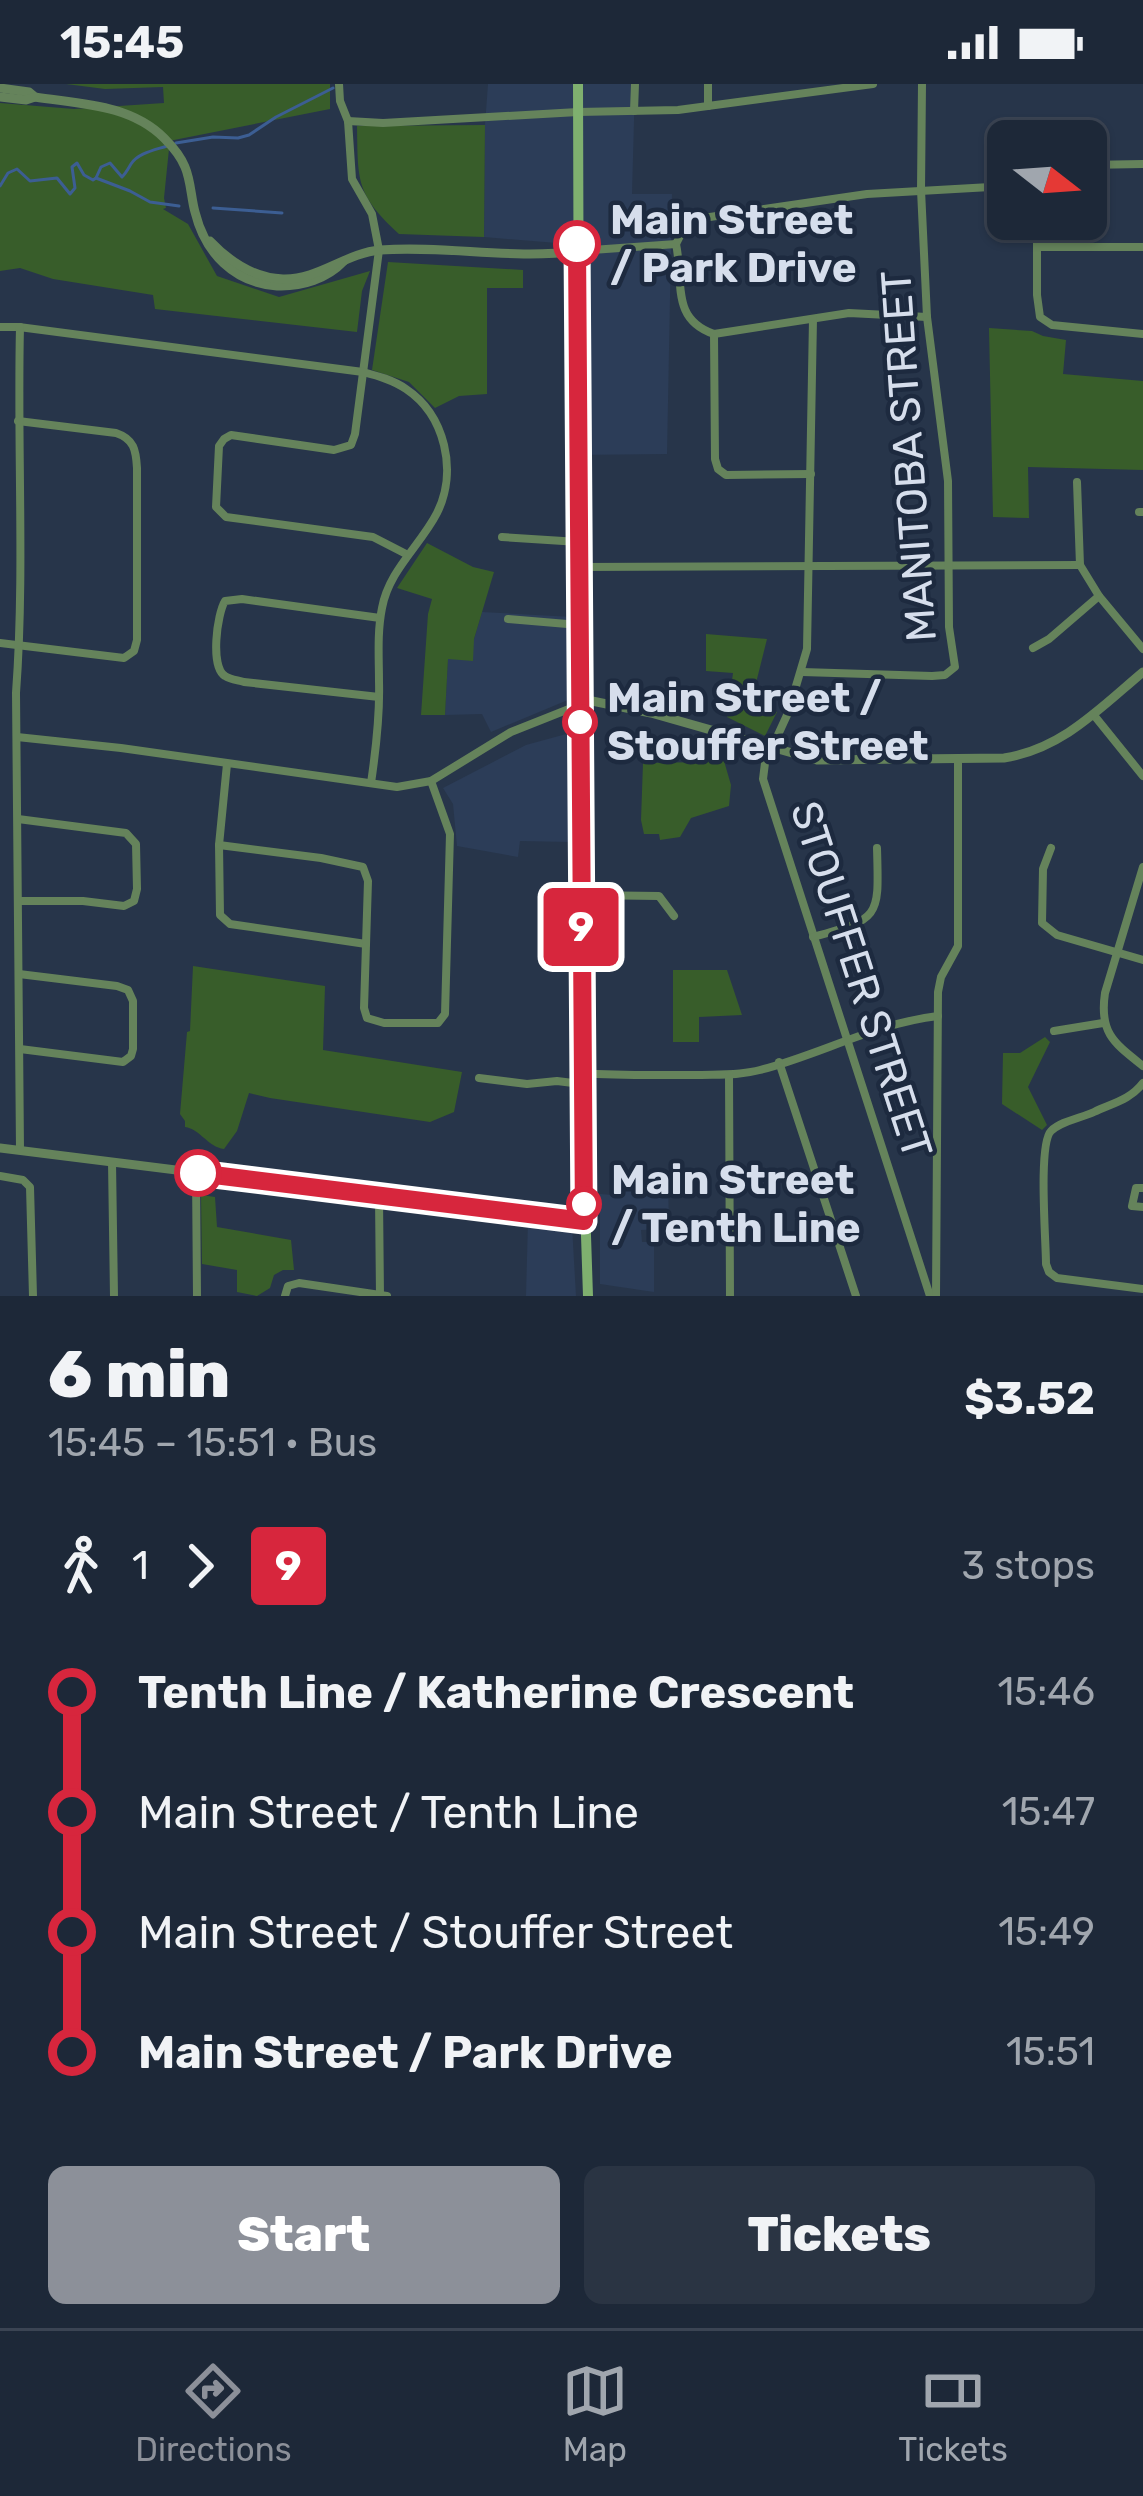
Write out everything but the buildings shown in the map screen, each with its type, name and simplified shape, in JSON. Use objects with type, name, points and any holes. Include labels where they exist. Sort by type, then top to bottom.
[{"type":"main road","points":[[578,84],[582,1079],[589,1296]]},
{"type":"street","points":[[634,111],[635,84]]},
{"type":"street","points":[[708,84],[708,107]]},
{"type":"street","points":[[776,84],[778,95]]},
{"type":"street","points":[[348,121],[383,124],[708,107],[874,84]]},
{"type":"street","name":"MANITOBA STREET","points":[[802,672],[932,676],[954,670],[947,481],[927,317],[922,84]]},
{"type":"street","points":[[0,88],[35,97]]},
{"type":"street","points":[[339,93],[348,121],[352,179],[372,214],[379,250],[355,434],[350,445],[334,450],[231,435],[219,446],[216,507],[226,517],[373,537],[408,555]]},
{"type":"street","points":[[0,97],[35,97],[117,110],[160,134],[187,171],[195,214],[213,255],[234,272],[263,284],[311,283],[354,255],[379,250],[529,254],[676,244]]},
{"type":"street","points":[[1107,165],[1143,164]]},
{"type":"street","points":[[927,317],[862,313],[714,334],[698,328],[683,309],[676,244],[685,226],[703,218],[867,194],[987,187]]},
{"type":"street","points":[[1037,240],[1040,317],[1052,325],[1143,334]]},
{"type":"street","points":[[1037,247],[1143,247]]},
{"type":"street","points":[[772,746],[802,672],[809,636],[813,319]]},
{"type":"street","points":[[0,327],[363,372],[409,391],[424,405],[445,446],[448,469],[442,502],[391,581],[380,618],[377,746],[371,783]]},
{"type":"street","points":[[20,327],[20,1150]]},
{"type":"street","points":[[714,334],[718,469],[726,476],[811,474]]},
{"type":"street","points":[[0,643],[124,658],[134,651],[136,640],[137,468],[133,444],[125,436],[18,422]]},
{"type":"street","points":[[1077,482],[1080,565],[1143,649]]},
{"type":"street","points":[[502,537],[580,542]]},
{"type":"street","points":[[580,567],[1080,565]]},
{"type":"street","points":[[1033,648],[1100,596]]},
{"type":"street","points":[[379,698],[244,682],[225,676],[217,658],[218,621],[225,601],[242,599],[380,618]]},
{"type":"street","points":[[508,620],[580,625]]},
{"type":"street","points":[[17,736],[397,788],[431,781],[511,731],[592,700],[817,760],[1004,758],[1033,753],[1056,742],[1143,672]]},
{"type":"street","points":[[1093,714],[1143,776]]},
{"type":"street","name":"STOUFFER STREET","points":[[772,746],[763,772],[765,791],[933,1296]]},
{"type":"street","points":[[933,1296],[938,984],[958,946],[958,758]]},
{"type":"street","points":[[227,764],[219,845],[218,907],[224,920],[366,944]]},
{"type":"street","points":[[219,845],[364,867],[368,881],[364,1008],[368,1018],[430,1024],[442,1019],[446,995],[450,834],[431,781]]},
{"type":"street","points":[[18,819],[126,833],[136,844],[137,871],[134,901],[124,906],[18,902]]},
{"type":"street","points":[[812,937],[855,924],[872,913],[878,896],[877,848]]},
{"type":"street","points":[[1051,848],[1043,869],[1042,923],[1057,935],[1143,960]]},
{"type":"street","points":[[1142,871],[1105,993],[1103,1023],[1113,1042],[1143,1066]]},
{"type":"street","points":[[581,895],[659,896],[674,916]]},
{"type":"street","points":[[19,974],[117,986],[128,990],[133,1001],[133,1049],[123,1062],[20,1049]]},
{"type":"street","points":[[479,1078],[537,1084],[729,1075],[763,1070],[914,1018],[938,1016]]},
{"type":"street","points":[[1054,1031],[1103,1023]]},
{"type":"street","points":[[779,1062],[856,1296]]},
{"type":"street","points":[[729,1075],[730,1296]]},
{"type":"street","points":[[1143,1083],[1127,1099],[1055,1126],[1045,1139],[1049,1272],[1057,1278],[1143,1289]]},
{"type":"street","points":[[0,1148],[584,1221]]},
{"type":"street","points":[[112,1162],[114,1296]]},
{"type":"street","points":[[196,1173],[197,1296]]},
{"type":"street","points":[[0,1176],[23,1180],[30,1187],[33,1296]]},
{"type":"street","points":[[1143,1188],[1136,1188],[1132,1202],[1143,1208]]},
{"type":"street","points":[[285,1296],[287,1286],[299,1283],[382,1296],[380,1198]]},
{"type":"shaded area","points":[[488,84],[635,84],[632,194],[672,194],[667,454],[572,455],[569,244],[484,237]]},
{"type":"shaded area","points":[[482,612],[573,617],[575,697],[491,732],[482,714],[445,715],[448,658],[474,639]]},
{"type":"shaded area","points":[[570,733],[571,842],[520,841],[518,857],[457,846],[453,804],[443,788],[526,745]]},
{"type":"shaded area","points":[[668,1180],[669,1229],[641,1230],[642,1242],[654,1242],[654,1292],[600,1284],[600,1194],[613,1195],[613,1181]]},
{"type":"shaded area","points":[[528,1221],[572,1226],[576,1296],[526,1296]]},
{"type":"green space","points":[[66,84],[330,84],[330,109],[164,142],[169,149],[163,209],[188,224],[217,276],[279,297],[370,271],[362,291],[357,332],[155,309],[153,295],[53,279],[20,268],[0,271],[0,103],[74,109],[164,103],[163,87],[105,89]]},
{"type":"green space","points":[[485,125],[484,237],[399,234],[374,208],[362,186],[357,126]]},
{"type":"green space","points":[[388,262],[523,270],[523,288],[487,288],[487,394],[459,396],[435,408],[409,382],[372,370]]},
{"type":"green space","points":[[989,328],[1032,331],[1066,340],[1063,374],[1143,381],[1143,470],[1028,467],[1029,518],[993,517]]},
{"type":"green space","points":[[427,543],[473,567],[494,572],[474,639],[473,661],[448,659],[445,715],[421,715],[432,599],[397,588]]},
{"type":"green space","points":[[706,634],[767,639],[751,703],[777,712],[765,736],[727,717],[733,673],[706,671]]},
{"type":"green space","points":[[709,752],[722,754],[731,785],[729,806],[691,818],[680,837],[660,840],[659,834],[644,834],[643,763],[704,762]]},
{"type":"green space","points":[[193,966],[325,986],[323,1050],[462,1072],[454,1112],[430,1122],[249,1093],[237,1131],[224,1149],[213,1145],[185,1127],[180,1114]]},
{"type":"green space","points":[[673,970],[727,970],[742,1015],[699,1017],[699,1042],[673,1042]]},
{"type":"green space","points":[[1045,1037],[1050,1042],[1028,1087],[1047,1125],[1042,1130],[1002,1104],[1003,1053],[1020,1053]]},
{"type":"green space","points":[[201,1195],[215,1197],[217,1227],[291,1240],[294,1270],[274,1275],[270,1288],[257,1296],[237,1292],[237,1270],[202,1264]]},
{"type":"waterway","points":[[176,143],[249,135],[333,88]]},
{"type":"waterway","points":[[96,178],[101,167],[110,163],[122,177],[138,157],[167,146]]},
{"type":"waterway","points":[[0,186],[17,169],[30,181],[57,178],[70,194],[75,188],[72,167],[77,163],[93,180],[150,202],[179,206]]},
{"type":"waterway","points":[[213,208],[282,213]]},
{"type":"bus line","name":"9","points":[[198,1173],[584,1221],[577,244]]},
{"type":"place","name":"Main Street / Park Drive","points":[[577,244]]},
{"type":"place","name":"Main Street / Stouffer Street","points":[[580,722]]},
{"type":"place","name":"Main Street / Tenth Line","points":[[584,1204]]}]
